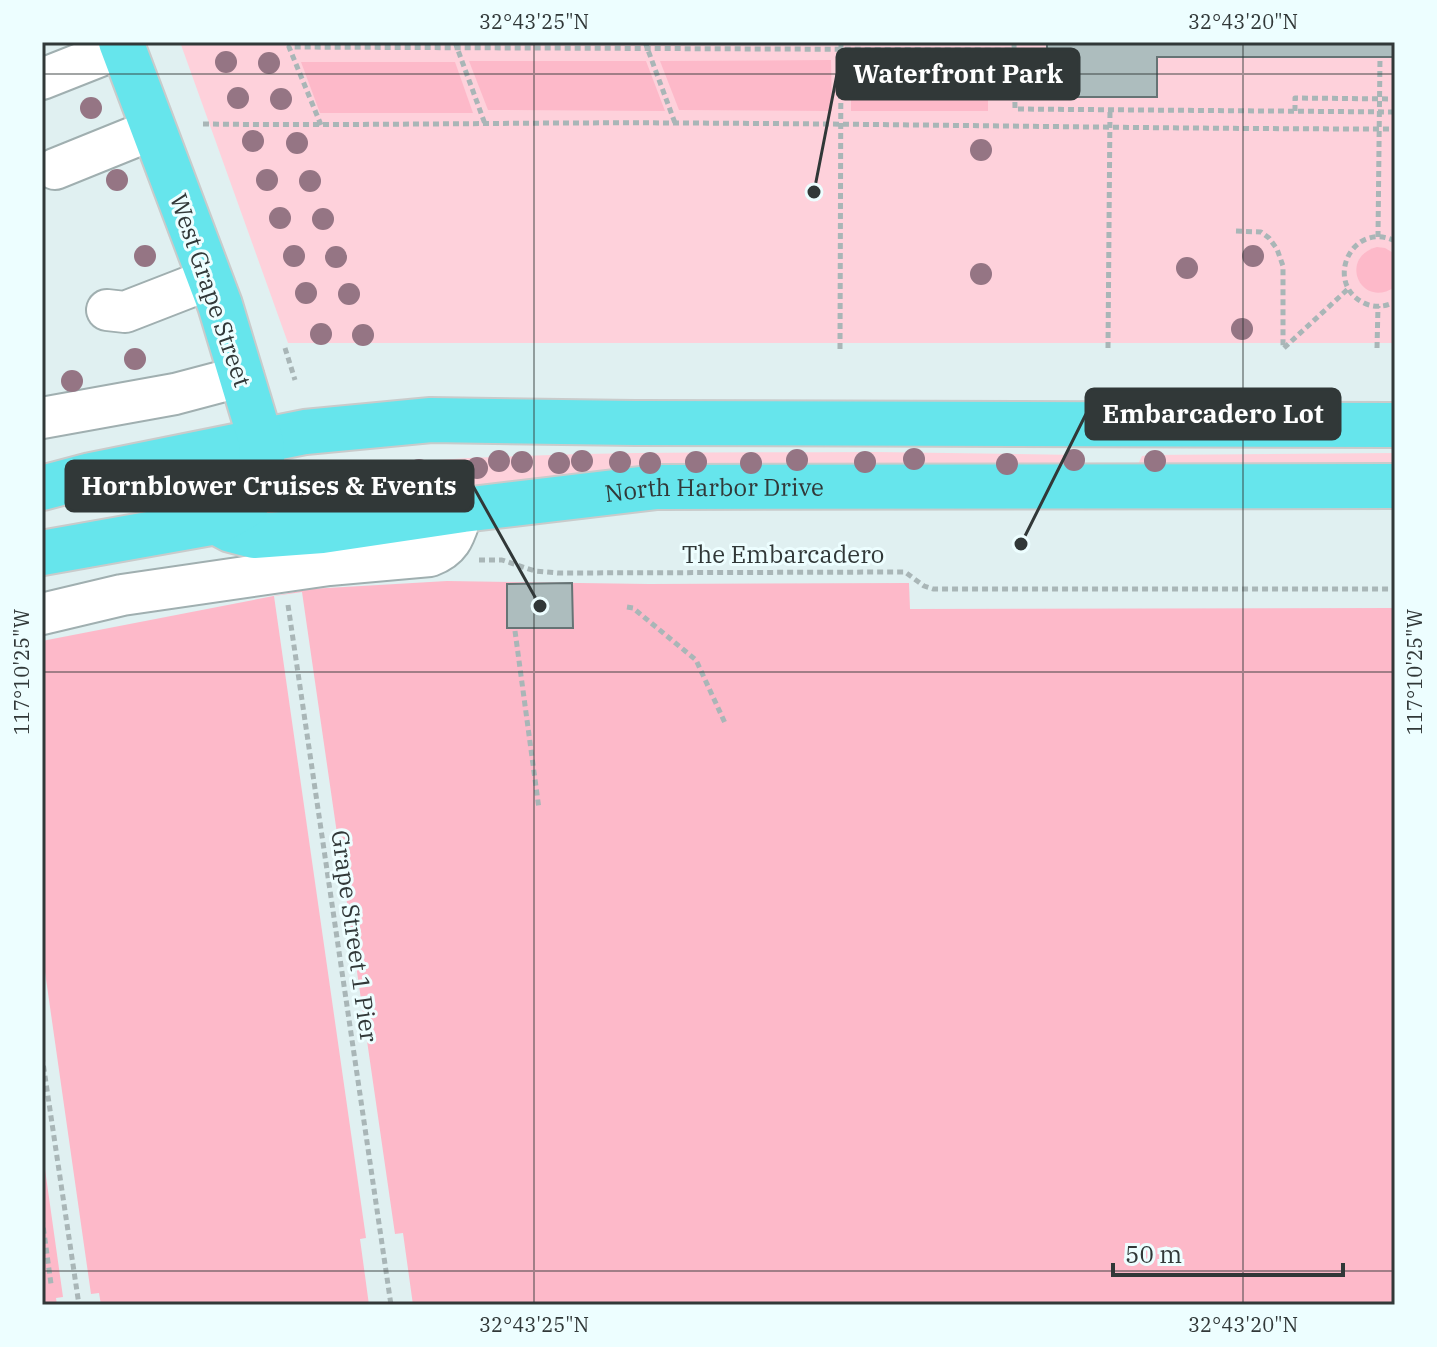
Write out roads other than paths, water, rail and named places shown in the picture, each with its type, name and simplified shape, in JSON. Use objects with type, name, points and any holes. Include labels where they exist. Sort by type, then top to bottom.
[{"type":"main road","name":"West Grape Street","points":[[122,45],[210,279],[261,441],[263,480],[244,507],[216,522]]},
{"type":"main road","points":[[42,488],[91,475],[305,432],[431,420],[1395,425]]},
{"type":"main road","name":"North Harbor Drive","points":[[216,522],[254,536],[322,531],[463,510],[657,487],[1395,486]]},
{"type":"main road","points":[[42,553],[216,522]]},
{"type":"street","points":[[42,79],[122,45]]},
{"type":"street","points":[[55,169],[154,129]]},
{"type":"street","points":[[107,310],[125,312],[210,279]]},
{"type":"street","points":[[42,418],[175,394],[243,376]]},
{"type":"street","points":[[42,614],[122,595],[329,565],[430,556],[441,552],[451,542],[463,510]]},
{"type":"place","name":"Waterfront Park","points":[[814,192]]},
{"type":"place","name":"Embarcadero Lot","points":[[1021,544]]},
{"type":"place","name":"Hornblower Cruises & Events","points":[[540,606]]}]
